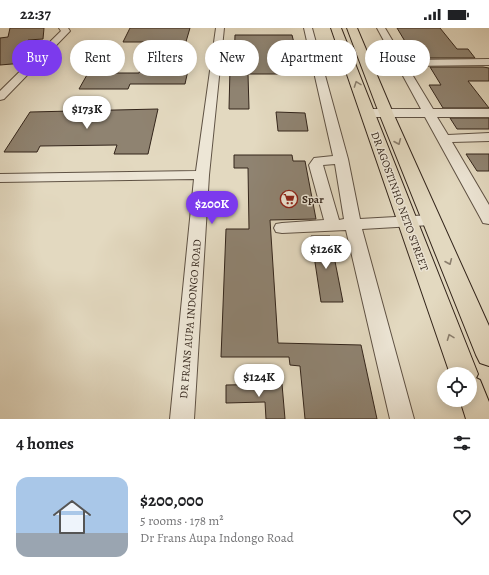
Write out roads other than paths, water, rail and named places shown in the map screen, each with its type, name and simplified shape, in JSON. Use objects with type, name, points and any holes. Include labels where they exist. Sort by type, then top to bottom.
[{"type":"main road","name":"DR AGOSTINHO NETO STREET","points":[[336,28],[461,367]]},
{"type":"main road","name":"DR AGOSTINHO NETO STREET","points":[[352,28],[386,113],[489,355]]},
{"type":"main road","points":[[476,407],[481,419]]},
{"type":"street","points":[[0,97],[66,31],[64,28]]},
{"type":"street","name":"DR FRANS AUPA INDONGO ROAD","points":[[182,419],[202,175],[220,28]]},
{"type":"street","points":[[308,28],[341,159],[353,224],[402,419]]},
{"type":"street","points":[[381,28],[388,40]]},
{"type":"street","points":[[430,63],[489,62]]},
{"type":"street","points":[[409,76],[489,219]]},
{"type":"street","points":[[367,113],[489,113]]},
{"type":"street","points":[[444,139],[489,137]]},
{"type":"street","points":[[458,138],[459,141],[464,144],[489,146]]},
{"type":"street","points":[[333,225],[316,165],[319,161],[341,159]]},
{"type":"street","points":[[0,178],[202,175]]},
{"type":"street","points":[[282,228],[431,220]]},
{"type":"place","name":"Spar","points":[[289,199]]}]
